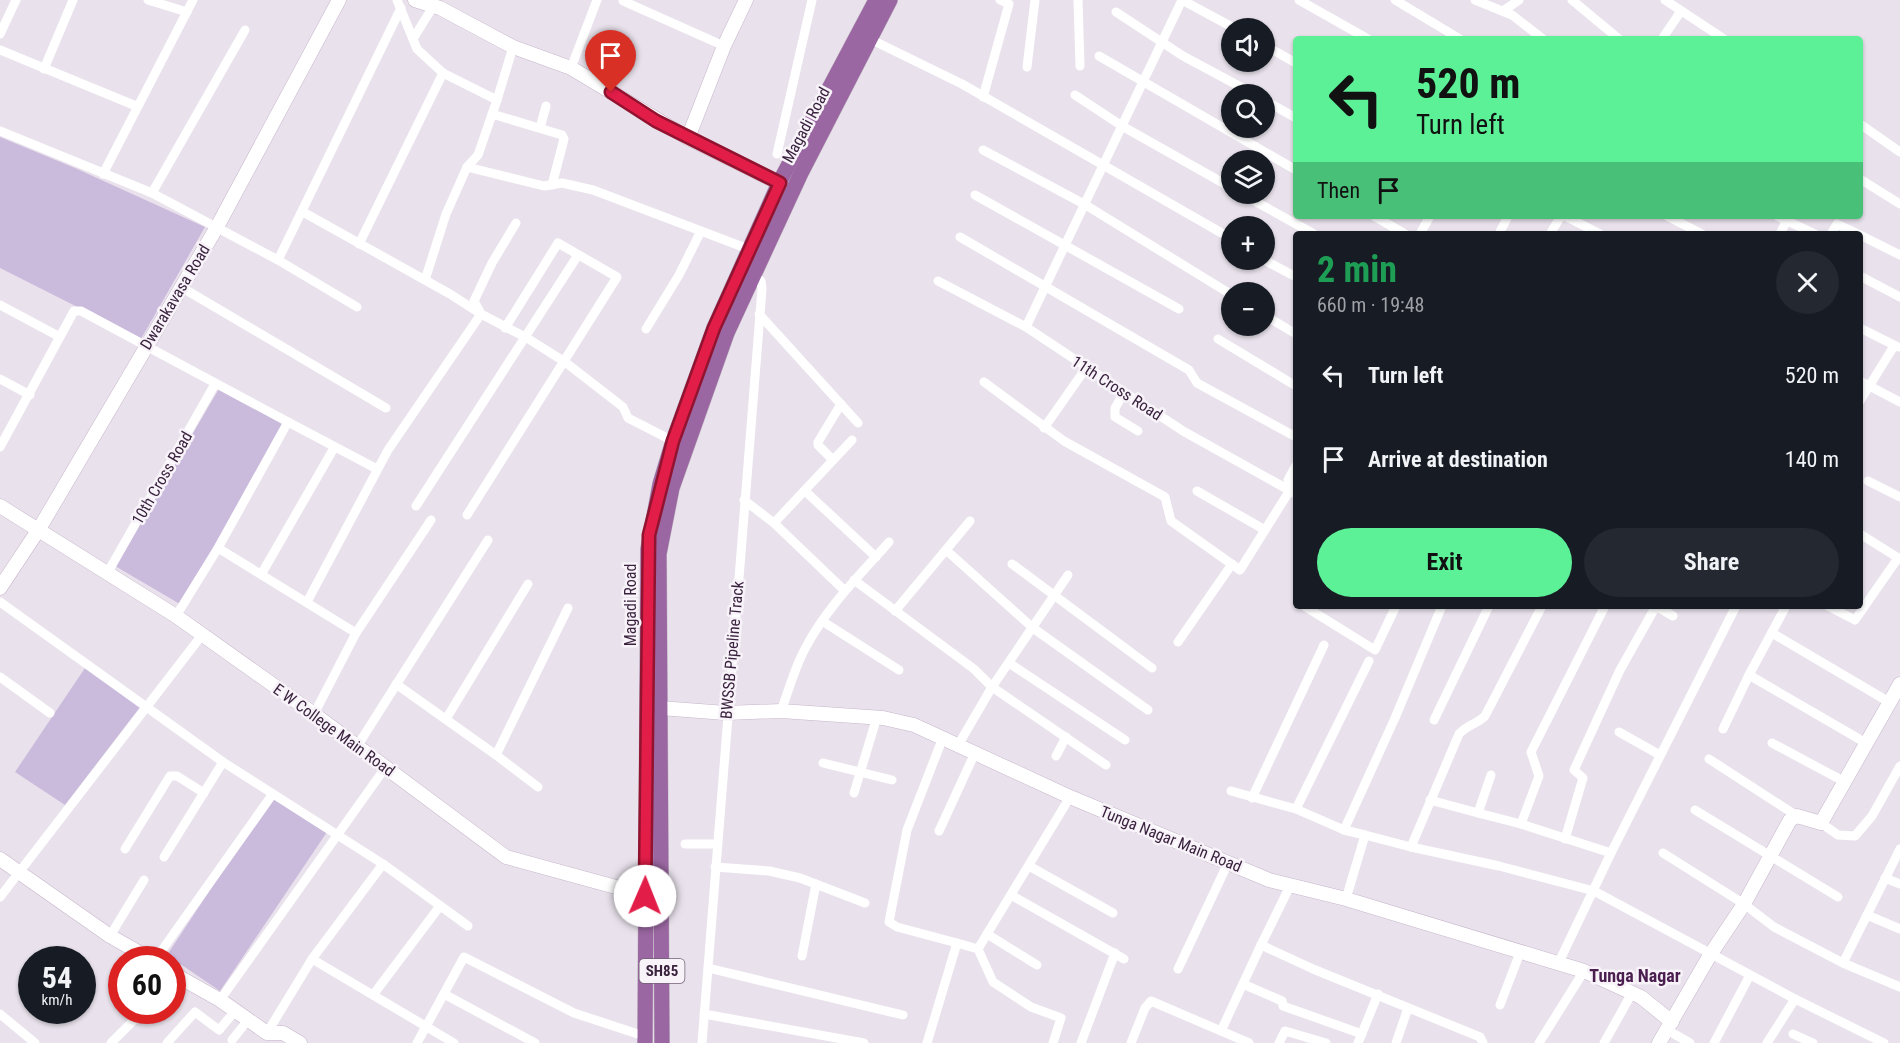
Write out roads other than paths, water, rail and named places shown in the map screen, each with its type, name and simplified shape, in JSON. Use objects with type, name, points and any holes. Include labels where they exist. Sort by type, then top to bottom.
[{"type":"main road","name":"Magadi Road","points":[[755,252],[780,183],[876,0]]},
{"type":"main road","name":"Magadi Road","points":[[662,1040],[661,899],[649,535],[673,441],[714,328],[890,0]]},
{"type":"main road","name":"Magadi Road","points":[[645,1040],[645,896],[659,554],[672,488],[727,333],[746,271]]},
{"type":"street","points":[[0,34],[16,0]]},
{"type":"street","points":[[44,69],[73,0]]},
{"type":"street","points":[[148,0],[187,12]]},
{"type":"street","points":[[103,174],[136,106],[193,0]]},
{"type":"street","name":"Dwarakavasa Road","points":[[0,588],[39,529],[217,227],[339,0]]},
{"type":"street","points":[[415,0],[440,4],[513,47],[571,68],[688,138],[780,183]]},
{"type":"street","points":[[571,68],[597,0]]},
{"type":"street","points":[[688,138],[724,46],[746,0]]},
{"type":"street","points":[[777,154],[812,0]]},
{"type":"street","points":[[983,97],[1009,4],[1000,0]]},
{"type":"street","points":[[1027,67],[1035,0]]},
{"type":"street","points":[[1078,0],[1080,66]]},
{"type":"street","points":[[1026,327],[1182,0],[1221,21]]},
{"type":"street","points":[[1299,0],[1363,36]]},
{"type":"street","points":[[1395,0],[1455,36]]},
{"type":"street","points":[[1475,0],[1512,15],[1537,36]]},
{"type":"street","points":[[1503,11],[1519,0]]},
{"type":"street","points":[[1572,0],[1615,36]]},
{"type":"street","points":[[1665,0],[1719,36]]},
{"type":"street","points":[[623,1],[724,46]]},
{"type":"street","points":[[278,260],[303,212],[399,4]]},
{"type":"street","points":[[399,4],[417,49],[443,73],[497,100]]},
{"type":"street","points":[[413,39],[440,4]]},
{"type":"street","points":[[1664,36],[1681,11]]},
{"type":"street","points":[[1116,12],[1162,43],[1236,84]]},
{"type":"street","points":[[152,194],[245,30]]},
{"type":"street","points":[[870,39],[983,97],[1221,233]]},
{"type":"street","points":[[425,280],[446,214],[467,167],[478,155],[513,47]]},
{"type":"street","points":[[0,50],[136,106]]},
{"type":"street","points":[[1275,51],[1293,61]]},
{"type":"street","points":[[1099,56],[1293,168]]},
{"type":"street","points":[[359,244],[443,73]]},
{"type":"street","points":[[1075,95],[1122,126],[1221,182]]},
{"type":"street","points":[[540,128],[546,106]]},
{"type":"street","points":[[1275,106],[1293,116]]},
{"type":"street","points":[[492,114],[564,136],[552,185]]},
{"type":"street","points":[[1863,126],[1900,152]]},
{"type":"street","points":[[0,131],[152,194],[278,260],[357,307]]},
{"type":"street","points":[[982,150],[1084,204],[1221,288]]},
{"type":"street","points":[[467,167],[544,186],[568,184],[593,190],[755,252]]},
{"type":"street","points":[[1863,181],[1900,204]]},
{"type":"street","points":[[975,195],[1179,309]]},
{"type":"street","points":[[1260,204],[1309,231]]},
{"type":"street","points":[[303,212],[425,280],[480,314],[527,338],[565,362],[623,407],[628,418],[673,441]]},
{"type":"street","points":[[1379,219],[1400,231]]},
{"type":"street","points":[[1569,219],[1594,231]]},
{"type":"street","points":[[1674,219],[1696,231]]},
{"type":"street","points":[[1790,219],[1810,231]]},
{"type":"street","points":[[480,314],[474,301],[492,262],[516,223]]},
{"type":"street","points":[[1833,231],[1837,224],[1851,231]]},
{"type":"street","points":[[646,328],[679,275],[701,231]]},
{"type":"street","points":[[960,237],[1044,288],[1190,370],[1197,383],[1293,435]]},
{"type":"street","points":[[1863,237],[1900,255]]},
{"type":"street","points":[[467,515],[565,362],[616,277],[558,243],[506,328]]},
{"type":"street","points":[[416,506],[527,338],[578,255]]},
{"type":"street","points":[[1275,266],[1293,275]]},
{"type":"street","name":"BWSSB Pipeline Track","points":[[702,1043],[761,281],[746,271]]},
{"type":"street","points":[[1863,278],[1900,297]]},
{"type":"street","name":"11th Cross Road","points":[[938,281],[1026,327],[1183,430],[1293,492]]},
{"type":"street","points":[[182,286],[386,408]]},
{"type":"street","points":[[0,305],[60,336]]},
{"type":"street","points":[[0,447],[3,434],[30,395],[74,311],[81,312],[377,469]]},
{"type":"street","points":[[307,602],[377,469],[480,314]]},
{"type":"street","points":[[759,314],[858,423]]},
{"type":"street","points":[[1275,322],[1293,332]]},
{"type":"street","points":[[1863,330],[1897,347],[1863,396]]},
{"type":"street","points":[[1218,339],[1293,384]]},
{"type":"street","points":[[1044,428],[1086,368]]},
{"type":"street","points":[[0,379],[30,395]]},
{"type":"street","points":[[984,382],[1044,428],[1165,497],[1171,521],[1240,570],[1265,530],[1293,492],[1288,480],[1293,471]]},
{"type":"street","points":[[1863,383],[1900,402]]},
{"type":"street","name":"10th Cross Road","points":[[108,572],[215,384]]},
{"type":"street","points":[[1124,393],[1115,408],[1115,417],[1138,430]]},
{"type":"street","points":[[832,460],[818,445],[818,442],[841,404]]},
{"type":"street","points":[[176,616],[218,548],[288,422]]},
{"type":"street","points":[[774,523],[852,440]]},
{"type":"street","points":[[262,573],[334,448]]},
{"type":"street","points":[[1868,481],[1900,497]]},
{"type":"street","points":[[805,491],[876,557]]},
{"type":"street","points":[[1197,491],[1265,530]]},
{"type":"street","points":[[744,500],[774,523],[845,591]]},
{"type":"street","name":"E W College Main Road","points":[[0,506],[176,616],[314,714],[356,748],[506,857],[661,899]]},
{"type":"street","points":[[314,714],[356,633],[431,520]]},
{"type":"street","points":[[895,611],[970,522]]},
{"type":"street","points":[[1863,536],[1899,558],[1863,609]]},
{"type":"street","points":[[356,748],[488,540]]},
{"type":"street","points":[[781,711],[805,648],[822,621],[854,580],[890,542]]},
{"type":"street","points":[[218,548],[356,633]]},
{"type":"street","points":[[946,550],[1033,628],[1148,710]]},
{"type":"street","points":[[1012,564],[1152,668]]},
{"type":"street","points":[[1178,642],[1233,564]]},
{"type":"street","points":[[957,747],[992,687],[1068,575]]},
{"type":"street","points":[[854,580],[974,669],[992,687],[1106,765]]},
{"type":"street","points":[[446,719],[528,584]]},
{"type":"street","points":[[0,602],[224,762],[272,795],[383,864],[468,926]]},
{"type":"street","points":[[496,755],[568,608]]},
{"type":"street","points":[[1309,609],[1376,650],[1395,609]]},
{"type":"street","points":[[1344,830],[1395,718],[1441,609]]},
{"type":"street","points":[[1434,720],[1488,609]]},
{"type":"street","points":[[1411,847],[1459,734],[1466,726],[1480,721],[1485,716],[1540,609]]},
{"type":"street","points":[[1521,824],[1539,776],[1531,752],[1603,609]]},
{"type":"street","points":[[1565,839],[1583,778],[1574,770],[1620,670],[1654,609]]},
{"type":"street","points":[[1661,609],[1673,616]]},
{"type":"street","points":[[1559,962],[1611,853],[1734,609]]},
{"type":"street","points":[[1723,729],[1784,609]]},
{"type":"street","points":[[1834,609],[1855,620],[1863,609]]},
{"type":"street","points":[[822,621],[899,670]]},
{"type":"street","points":[[1772,633],[1889,702]]},
{"type":"street","points":[[0,897],[202,635]]},
{"type":"street","points":[[1251,798],[1324,645]]},
{"type":"street","points":[[1296,809],[1369,661]]},
{"type":"street","points":[[1009,663],[1125,740]]},
{"type":"street","points":[[1749,675],[1866,743]]},
{"type":"street","points":[[0,677],[50,713]]},
{"type":"street","points":[[396,684],[496,755],[538,788]]},
{"type":"street","points":[[1821,823],[1900,684]]},
{"type":"street","name":"Tunga Nagar Main Road","points":[[653,707],[726,713],[781,711],[877,717],[914,725],[974,755],[1070,797],[1228,863],[1290,886],[1346,899],[1521,950],[1584,971],[1632,993],[1670,1026]]},
{"type":"street","points":[[854,793],[877,717]]},
{"type":"street","points":[[1619,732],[1660,755]]},
{"type":"street","points":[[1056,756],[1066,737]]},
{"type":"street","points":[[942,740],[907,830],[889,922],[897,927],[978,949],[993,982],[1031,1007],[1060,1018],[1053,1043]]},
{"type":"street","points":[[1772,743],[1845,782]]},
{"type":"street","points":[[939,831],[974,755]]},
{"type":"street","points":[[1709,759],[1797,816],[1821,823],[1838,835],[1856,836],[1872,816],[1900,766]]},
{"type":"street","points":[[164,857],[224,762]]},
{"type":"street","points":[[823,763],[892,780]]},
{"type":"street","points":[[220,1000],[385,768]]},
{"type":"street","points":[[1478,813],[1491,775]]},
{"type":"street","points":[[125,849],[170,776],[177,776],[204,793]]},
{"type":"street","points":[[1231,791],[1296,809],[1344,830],[1594,891],[1749,977],[1884,1043]]},
{"type":"street","points":[[163,946],[272,795]]},
{"type":"street","points":[[978,949],[1070,797]]},
{"type":"street","points":[[1430,800],[1521,824],[1611,853]]},
{"type":"street","points":[[1695,810],[1838,897]]},
{"type":"street","points":[[1659,1043],[1710,955],[1744,904],[1790,820],[1797,816]]},
{"type":"street","points":[[1346,899],[1365,835]]},
{"type":"street","points":[[685,844],[717,844]]},
{"type":"street","points":[[1843,963],[1900,849]]},
{"type":"street","points":[[1663,854],[1744,904],[1774,927],[1843,963],[1900,987]]},
{"type":"street","points":[[0,859],[19,870],[110,936],[128,946]]},
{"type":"street","points":[[1178,969],[1228,863]]},
{"type":"street","points":[[267,1034],[312,959],[383,864]]},
{"type":"street","points":[[1029,866],[1113,913]]},
{"type":"street","points":[[715,867],[769,871],[865,903]]},
{"type":"street","points":[[1885,878],[1900,885]]},
{"type":"street","points":[[110,936],[144,880]]},
{"type":"street","points":[[802,956],[816,885]]},
{"type":"street","points":[[1221,1031],[1290,886]]},
{"type":"street","points":[[1011,895],[1124,959]]},
{"type":"street","points":[[373,995],[440,906]]},
{"type":"street","points":[[1867,915],[1900,929]]},
{"type":"street","points":[[987,934],[1037,965]]},
{"type":"street","points":[[927,1043],[957,943]]},
{"type":"street","points":[[1261,945],[1480,1037],[1483,1043]]},
{"type":"street","points":[[1500,1005],[1521,950]]},
{"type":"street","points":[[1081,1043],[1115,953]]},
{"type":"street","points":[[417,1043],[464,957],[574,1013],[645,1040],[662,1040]]},
{"type":"street","points":[[312,959],[454,1043]]},
{"type":"street","points":[[708,968],[903,1015]]},
{"type":"street","points":[[1539,1043],[1584,971]]},
{"type":"street","points":[[1714,1043],[1749,977]]},
{"type":"street","points":[[186,983],[220,1000],[267,1034],[283,1033],[300,1043]]},
{"type":"street","points":[[1243,984],[1282,1001],[1283,1006],[1360,1039],[1378,994]]},
{"type":"street","points":[[1604,1043],[1632,993]]},
{"type":"street","points":[[444,994],[535,1043]]},
{"type":"street","points":[[1767,1043],[1795,999]]},
{"type":"street","points":[[1131,1043],[1145,1008],[1151,1001],[1249,1043]]},
{"type":"street","points":[[1396,1043],[1408,1008]]},
{"type":"street","points":[[219,1030],[235,1011]]},
{"type":"street","points":[[167,1043],[195,1012],[234,1042],[248,1020]]},
{"type":"street","points":[[0,1014],[35,1043]]},
{"type":"street","points":[[704,1014],[863,1043]]},
{"type":"street","points":[[111,1043],[130,1024]]},
{"type":"street","points":[[1670,1026],[1690,1043]]},
{"type":"street","points":[[1279,1043],[1285,1031],[1326,1043]]},
{"type":"street","points":[[1792,1034],[1813,1043]]},
{"type":"district","name":"Tunga Nagar","points":[[1635,975]]}]
